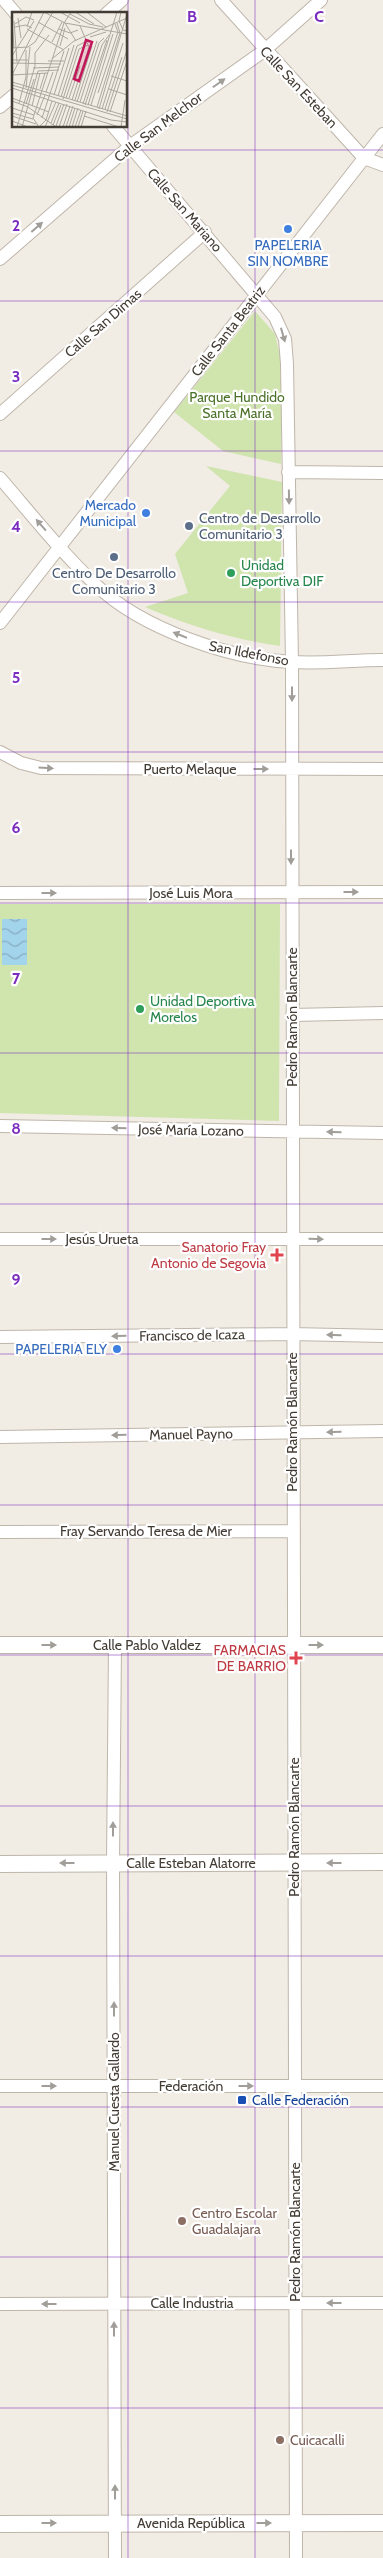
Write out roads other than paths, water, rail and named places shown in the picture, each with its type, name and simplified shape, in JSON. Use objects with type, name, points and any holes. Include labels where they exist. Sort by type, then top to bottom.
[{"type":"street","points":[[4,0],[14,12]]},
{"type":"street","points":[[108,12],[122,0]]},
{"type":"street","name":"Calle San Esteban","points":[[221,0],[364,158],[383,165]]},
{"type":"street","name":"Calle San Melchor","points":[[0,259],[130,146],[265,50],[321,0]]},
{"type":"street","points":[[0,107],[12,97]]},
{"type":"street","name":"Calle San Mariano","points":[[115,128],[257,294]]},
{"type":"street","name":"Calle Santa Beatriz","points":[[0,623],[383,134]]},
{"type":"street","name":"Calle San Dimas","points":[[0,414],[205,232]]},
{"type":"street","name":"Pedro Ramón Blancarte","points":[[257,294],[275,317],[285,340],[292,662],[291,1238],[296,2558]]},
{"type":"street","points":[[288,472],[383,473]]},
{"type":"street","name":"San Ildefonso","points":[[0,478],[60,547],[103,591],[150,622],[212,647],[258,658],[292,662],[383,660]]},
{"type":"street","name":"Puerto Melaque","points":[[0,752],[21,763],[41,768],[383,769]]},
{"type":"street","name":"José Luis Mora","points":[[0,893],[383,892]]},
{"type":"street","points":[[292,1015],[383,1013]]},
{"type":"street","name":"José María Lozano","points":[[0,1126],[383,1133]]},
{"type":"street","name":"Jesús Urueta","points":[[0,1239],[383,1239]]},
{"type":"street","name":"Francisco de Icaza","points":[[0,1337],[292,1334],[383,1336]]},
{"type":"street","name":"Manuel Payno","points":[[0,1437],[383,1431]]},
{"type":"street","name":"Fray Servando Teresa de Mier","points":[[0,1532],[293,1531]]},
{"type":"street","name":"Calle Pablo Valdez","points":[[0,1645],[383,1645]]},
{"type":"street","name":"Manuel Cuesta Gallardo","points":[[115,1645],[113,1863],[115,2558]]},
{"type":"street","name":"Calle Esteban Alatorre","points":[[0,1864],[383,1862]]},
{"type":"street","name":"Federación","points":[[0,2086],[383,2086]]},
{"type":"street","name":"Calle Industria","points":[[0,2304],[383,2303]]},
{"type":"street","name":"Avenida República","points":[[0,2524],[383,2522]]},
{"type":"water","points":[[2,919],[27,919],[27,965],[2,965]]},
{"type":"place","name":"PAPELERIA SIN NOMBRE","points":[[288,229]]},
{"type":"place","name":"Mercado Municipal","points":[[146,513]]},
{"type":"place","name":"Centro de Desarrollo Comunitario 3","points":[[189,526]]},
{"type":"place","name":"Centro De Desarrollo Comunitario 3","points":[[114,557]]},
{"type":"place","name":"Unidad Deportiva DIF","points":[[231,573]]},
{"type":"place","name":"Unidad Deportiva Morelos","points":[[140,1009]]},
{"type":"place","name":"Sanatorio Fray Antonio de Segovia","points":[[277,1255]]},
{"type":"place","name":"PAPELERIA ELY","points":[[117,1349]]},
{"type":"place","name":"FARMACIAS DE BARRIO","points":[[296,1658]]},
{"type":"place","name":"Calle Federación","points":[[242,2100]]},
{"type":"place","name":"Centro Escolar Guadalajara","points":[[182,2221]]},
{"type":"place","name":"Cuicacalli","points":[[280,2440]]},
{"type":"park label","name":"Parque Hundido Santa María","points":[[237,406]]}]
